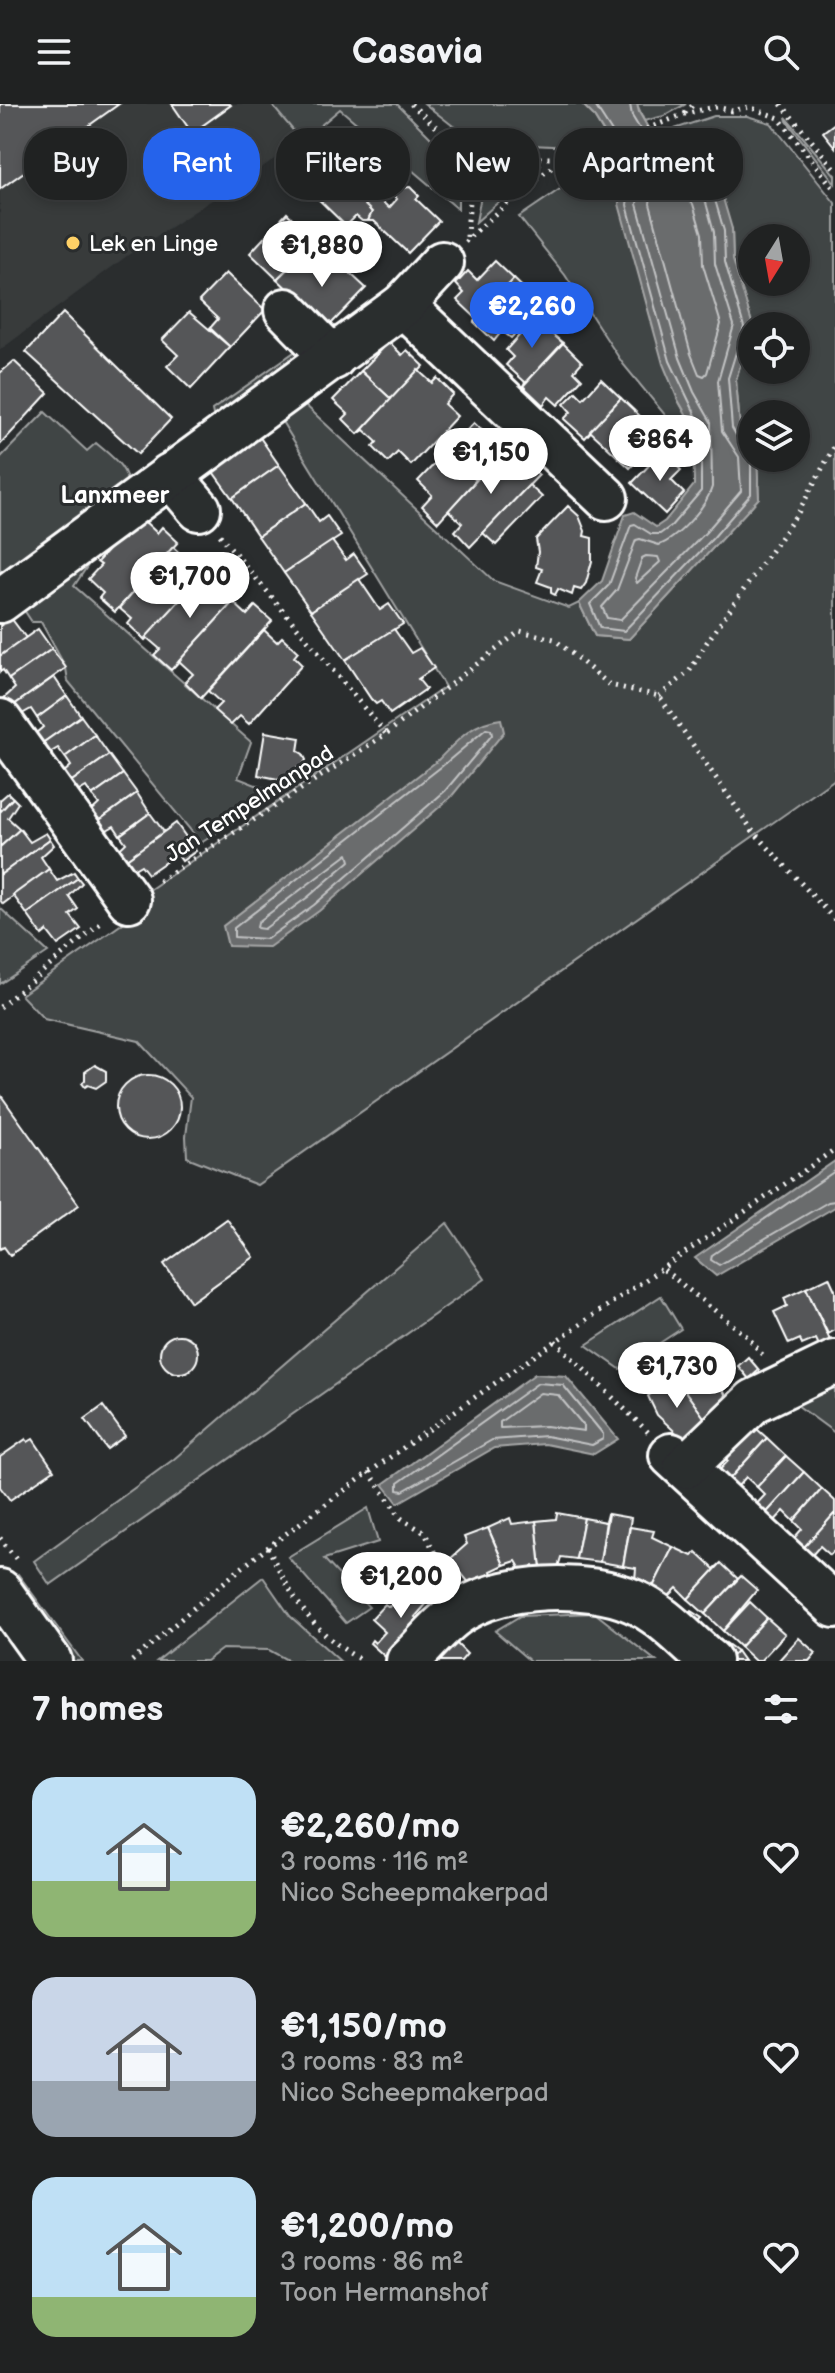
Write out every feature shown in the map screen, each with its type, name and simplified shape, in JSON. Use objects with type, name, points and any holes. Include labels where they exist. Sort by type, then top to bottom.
[{"type":"street","points":[[0,601],[403,305],[454,251]]},
{"type":"street","points":[[403,305],[606,498]]},
{"type":"street","points":[[286,310],[333,358]]},
{"type":"street","points":[[170,475],[199,509]]},
{"type":"street","points":[[0,721],[129,900]]},
{"type":"street","points":[[835,1362],[754,1401],[678,1461],[835,1606]]},
{"type":"street","points":[[408,1661],[431,1634],[463,1610],[502,1596],[541,1588],[601,1593],[632,1601],[655,1614],[710,1661]]},
{"type":"street","points":[[0,1591],[50,1661]]},
{"type":"path","points":[[411,104],[437,128]]},
{"type":"path","points":[[685,114],[694,104]]},
{"type":"path","points":[[781,104],[835,169]]},
{"type":"path","points":[[650,128],[685,114],[717,107],[749,107],[779,118],[835,190]]},
{"type":"path","points":[[454,251],[510,199],[555,166]]},
{"type":"path","points":[[454,251],[467,221],[472,200]]},
{"type":"path","points":[[835,445],[799,511],[689,672],[659,696],[752,830],[835,920]]},
{"type":"path","points":[[199,509],[386,734]]},
{"type":"path","name":"Jan Tempelmanpad","points":[[0,1007],[129,900],[386,734],[520,631],[554,639],[610,685],[659,696]]},
{"type":"path","points":[[132,1661],[268,1547],[369,1472],[555,1340],[664,1270],[835,1149]]},
{"type":"path","points":[[664,1270],[748,1337],[788,1385]]},
{"type":"path","points":[[555,1340],[678,1461]]},
{"type":"path","points":[[369,1472],[401,1518],[425,1533],[463,1610]]},
{"type":"path","points":[[268,1547],[291,1595],[304,1613],[342,1650],[363,1661]]},
{"type":"shaded area","name":"Lek en Linge","points":[[0,104],[271,104],[291,128],[276,128],[276,158],[260,169],[260,128],[143,128],[143,200],[212,200],[131,253],[0,350]]},
{"type":"shaded area","points":[[271,104],[397,104],[426,133],[426,182],[410,168],[410,128],[362,128],[340,109],[317,128],[291,128]]},
{"type":"shaded area","points":[[425,104],[582,104],[601,128],[555,128],[555,146],[539,145],[539,128],[453,126]]},
{"type":"shaded area","points":[[637,104],[686,104],[664,116],[644,121]]},
{"type":"shaded area","points":[[714,116],[747,116],[771,123],[835,203],[835,779],[257,1185],[187,1157],[191,1097],[139,1041],[44,1019],[21,995],[143,909],[136,899],[445,687],[278,415],[301,401],[494,581],[569,608],[579,603],[595,636],[629,639],[759,498],[758,472],[810,472],[810,400],[738,400],[738,404],[736,380],[738,373],[738,384],[810,384],[810,312],[749,312],[744,296],[810,296],[810,224],[738,224],[738,277],[733,260],[732,229],[715,200],[743,200],[743,128],[677,128]]},
{"type":"shaded area","points":[[786,117],[835,175],[835,183],[787,121]]},
{"type":"shaded area","points":[[555,193],[555,200],[619,200],[678,400],[693,428],[693,449],[623,364],[565,275],[519,217]]},
{"type":"shaded area","points":[[447,200],[458,200],[458,209]]},
{"type":"shaded area","points":[[480,200],[501,200],[476,222]]},
{"type":"shaded area","points":[[300,348],[309,361],[215,424],[212,410]]},
{"type":"shaded area","points":[[45,412],[87,451],[96,443],[114,458],[126,475],[127,490],[0,582],[0,458]]},
{"type":"shaded area","points":[[110,533],[74,586],[251,742],[238,778],[276,793],[201,843],[68,681],[66,668],[41,622],[32,622],[20,604]]},
{"type":"shaded area","points":[[0,908],[48,952],[0,984]]},
{"type":"shaded area","points":[[447,1223],[485,1279],[50,1585],[34,1561],[174,1459]]},
{"type":"shaded area","points":[[661,1296],[681,1329],[620,1369],[586,1345]]},
{"type":"shaded area","points":[[835,1372],[835,1433],[782,1394]]},
{"type":"shaded area","points":[[368,1508],[378,1542],[324,1559],[369,1607],[346,1623],[288,1557]]},
{"type":"shaded area","points":[[18,1574],[82,1661],[68,1661],[9,1580]]},
{"type":"shaded area","points":[[263,1577],[290,1616],[340,1661],[289,1661],[269,1650],[222,1649],[206,1661],[157,1661]]},
{"type":"shaded area","points":[[595,1613],[656,1661],[530,1661],[495,1631],[520,1616]]},
{"type":"water","points":[[582,104],[637,104],[648,128],[601,128]]},
{"type":"water","points":[[620,200],[724,200],[732,229],[738,296],[744,296],[749,312],[738,312],[738,472],[758,472],[759,498],[629,639],[595,636],[579,603],[602,581],[625,515],[634,512],[656,527],[665,521],[694,485],[693,426],[663,364]]},
{"type":"water","points":[[501,719],[504,732],[451,797],[319,911],[269,947],[228,946],[223,926],[437,761],[466,734],[482,724]]},
{"type":"water","points":[[835,1161],[835,1207],[716,1276],[695,1258]]},
{"type":"water","points":[[535,1374],[566,1376],[618,1439],[594,1454],[545,1444],[494,1448],[398,1503],[383,1484]]},
{"type":"building","points":[[0,104],[119,104],[85,128],[24,128],[24,172],[0,189]]},
{"type":"building","points":[[172,104],[231,105],[199,128],[189,128]]},
{"type":"building","points":[[835,123],[835,147],[823,132]]},
{"type":"building","points":[[410,187],[419,196],[416,199],[439,221],[408,253],[374,221],[368,221],[372,212],[365,205],[370,200],[380,200],[389,208],[396,200],[410,200]]},
{"type":"building","points":[[319,200],[370,200],[365,205],[372,212],[368,221],[356,216],[346,226]]},
{"type":"building","points":[[287,213],[315,240],[277,279],[250,253]]},
{"type":"building","points":[[301,256],[323,277],[338,262],[366,288],[328,327],[277,279]]},
{"type":"building","points":[[495,261],[514,279],[474,322],[476,318],[457,300],[464,293],[456,284],[468,271],[477,280]]},
{"type":"building","points":[[226,273],[265,310],[230,347],[210,328],[218,319],[199,301]]},
{"type":"building","points":[[514,279],[534,298],[525,308],[534,314],[511,338],[502,331],[494,341],[474,322]]},
{"type":"building","points":[[189,312],[230,347],[191,389],[167,366],[178,355],[162,340]]},
{"type":"building","points":[[63,313],[171,419],[138,454],[26,352]]},
{"type":"building","points":[[534,319],[563,343],[523,386],[525,382],[506,365],[513,357],[506,350]]},
{"type":"building","points":[[389,342],[402,355],[407,350],[424,366],[391,399],[361,371]]},
{"type":"building","points":[[563,343],[582,362],[574,371],[582,379],[558,405],[549,397],[543,405],[523,386]]},
{"type":"building","points":[[14,361],[48,393],[0,445],[0,373]]},
{"type":"building","points":[[418,370],[432,383],[437,378],[453,394],[444,404],[457,416],[411,465],[398,452],[388,462],[373,447],[377,442],[364,430],[358,434]]},
{"type":"building","points":[[361,371],[391,399],[358,434],[343,419],[348,414],[333,400]]},
{"type":"building","points":[[601,379],[621,398],[585,438],[564,419],[571,412],[564,404],[576,392],[583,399]]},
{"type":"building","points":[[621,398],[641,417],[632,427],[641,435],[619,458],[590,431]]},
{"type":"building","points":[[474,423],[488,436],[493,431],[509,447],[476,480],[446,452]]},
{"type":"building","points":[[259,436],[279,465],[232,498],[211,469]]},
{"type":"building","points":[[634,443],[645,452],[630,468],[619,458]]},
{"type":"building","points":[[504,451],[517,464],[522,459],[539,475],[470,547],[455,531],[462,523],[448,510]]},
{"type":"building","points":[[446,452],[476,480],[438,522],[422,506],[432,495],[418,481]]},
{"type":"building","points":[[662,452],[681,470],[671,480],[684,493],[665,514],[632,483]]},
{"type":"building","points":[[279,465],[306,503],[258,536],[232,498]]},
{"type":"building","points":[[529,485],[542,497],[496,545],[483,533]]},
{"type":"building","points":[[306,503],[319,522],[327,516],[341,536],[284,573],[258,536]]},
{"type":"building","points":[[568,506],[579,516],[584,536],[592,538],[592,561],[581,590],[574,588],[572,595],[558,589],[555,595],[551,593],[551,587],[537,582],[542,569],[536,567],[536,539]]},
{"type":"building","points":[[142,519],[157,533],[162,527],[178,542],[115,612],[99,598],[103,593],[88,579],[101,565],[97,562]]},
{"type":"building","points":[[332,541],[346,560],[354,554],[368,574],[311,611],[284,573]]},
{"type":"building","points":[[173,547],[187,560],[196,551],[212,566],[145,640],[128,624],[132,619],[119,608]]},
{"type":"building","points":[[203,575],[217,588],[222,582],[238,597],[171,670],[154,655],[160,649],[146,637]]},
{"type":"building","points":[[359,579],[380,610],[389,604],[403,624],[345,660],[311,611]]},
{"type":"building","points":[[233,602],[247,615],[255,606],[272,621],[201,698],[185,682],[193,674],[179,661]]},
{"type":"building","points":[[11,618],[26,638],[0,656],[0,626]]},
{"type":"building","points":[[38,629],[52,649],[9,679],[3,670],[0,672],[0,656]]},
{"type":"building","points":[[394,629],[411,653],[420,648],[434,668],[418,679],[426,689],[390,714],[381,701],[376,704],[371,699],[345,660]]},
{"type":"building","points":[[264,630],[277,642],[282,637],[298,652],[294,657],[302,665],[249,724],[240,716],[231,725],[214,710],[221,703],[208,691]]},
{"type":"building","points":[[52,649],[66,668],[7,710],[1,701],[15,688],[9,679]]},
{"type":"building","points":[[54,677],[67,696],[37,718],[31,709],[13,719],[7,710]]},
{"type":"building","points":[[67,696],[81,716],[34,749],[28,740],[43,727],[37,718]]},
{"type":"building","points":[[81,716],[95,735],[65,757],[58,748],[41,758],[34,749]]},
{"type":"building","points":[[265,732],[300,738],[298,751],[306,760],[302,767],[295,769],[293,782],[258,775]]},
{"type":"building","points":[[95,735],[109,755],[62,788],[56,779],[71,766],[65,757]]},
{"type":"building","points":[[109,755],[123,774],[92,796],[86,787],[69,797],[62,788]]},
{"type":"building","points":[[123,774],[137,793],[90,827],[84,818],[99,804],[92,796]]},
{"type":"building","points":[[8,793],[13,798],[0,812],[0,800]]},
{"type":"building","points":[[137,793],[150,813],[120,835],[114,826],[96,836],[90,827]]},
{"type":"building","points":[[13,798],[18,803],[8,818],[20,829],[0,847],[0,812]]},
{"type":"building","points":[[150,813],[164,832],[117,866],[111,857],[126,843],[120,835]]},
{"type":"building","points":[[176,823],[196,851],[182,861],[177,854],[148,874],[141,865],[124,875],[117,866]]},
{"type":"building","points":[[20,829],[30,842],[46,833],[50,839],[0,875],[0,847]]},
{"type":"building","points":[[50,839],[54,845],[41,857],[49,869],[3,904],[0,900],[0,875]]},
{"type":"building","points":[[49,869],[57,881],[74,872],[78,878],[27,914],[13,895]]},
{"type":"building","points":[[78,878],[82,883],[69,896],[78,909],[70,915],[81,929],[58,945],[47,931],[42,935],[27,914]]},
{"type":"building","points":[[95,1065],[106,1071],[106,1081],[96,1088],[85,1087],[82,1083],[85,1072]]},
{"type":"building","points":[[142,1075],[154,1075],[171,1084],[178,1095],[178,1119],[171,1130],[154,1139],[142,1139],[130,1134],[121,1125],[116,1113],[116,1101],[121,1089],[130,1080]]},
{"type":"building","points":[[0,1094],[79,1205],[10,1255],[4,1247],[0,1249]]},
{"type":"building","points":[[227,1219],[254,1257],[191,1302],[164,1264]]},
{"type":"building","points":[[829,1277],[835,1290],[835,1330],[828,1334],[806,1288]]},
{"type":"building","points":[[806,1288],[835,1351],[826,1360],[816,1339],[802,1345],[800,1339],[789,1344],[774,1312],[787,1306],[784,1298]]},
{"type":"building","points":[[179,1335],[192,1341],[198,1354],[192,1367],[179,1373],[166,1367],[160,1354],[166,1341]]},
{"type":"building","points":[[748,1357],[759,1370],[749,1379],[738,1366]]},
{"type":"building","points":[[699,1358],[715,1372],[730,1405],[708,1423],[674,1376]]},
{"type":"building","points":[[674,1376],[708,1423],[686,1442],[657,1415],[648,1396]]},
{"type":"building","points":[[103,1406],[125,1436],[107,1449],[85,1419]]},
{"type":"building","points":[[747,1420],[767,1438],[723,1486],[713,1477],[728,1461],[718,1452]]},
{"type":"building","points":[[767,1438],[786,1456],[757,1487],[746,1477],[731,1494],[723,1486]]},
{"type":"building","points":[[26,1439],[28,1442],[33,1439],[54,1470],[10,1500],[0,1487],[0,1457]]},
{"type":"building","points":[[786,1456],[804,1472],[760,1520],[750,1511],[765,1495],[757,1487]]},
{"type":"building","points":[[804,1472],[822,1489],[794,1521],[784,1511],[768,1528],[760,1520]]},
{"type":"building","points":[[822,1489],[835,1501],[835,1513],[797,1555],[787,1546],[802,1529],[794,1521]]},
{"type":"building","points":[[557,1513],[584,1518],[576,1559],[561,1557],[558,1567],[541,1569],[536,1521],[556,1519]]},
{"type":"building","points":[[835,1513],[835,1550],[830,1555],[820,1546],[805,1563],[797,1555]]},
{"type":"building","points":[[607,1514],[600,1562],[576,1559],[584,1518],[605,1522]]},
{"type":"building","points":[[608,1514],[631,1518],[623,1566],[600,1562]]},
{"type":"building","points":[[510,1518],[512,1524],[536,1521],[541,1569],[522,1571],[516,1561],[504,1565],[488,1528]]},
{"type":"building","points":[[630,1527],[654,1531],[652,1537],[673,1547],[652,1589],[635,1580],[636,1568],[623,1566]]},
{"type":"building","points":[[488,1528],[504,1565],[491,1571],[494,1583],[470,1584],[450,1559],[467,1544],[464,1537]]},
{"type":"building","points":[[673,1547],[692,1556],[696,1552],[714,1569],[721,1563],[688,1599],[677,1588],[668,1597],[652,1589]]},
{"type":"building","points":[[721,1563],[738,1579],[705,1614],[688,1599]]},
{"type":"building","points":[[741,1576],[757,1590],[723,1631],[705,1614]]},
{"type":"building","points":[[416,1578],[434,1595],[415,1617],[425,1626],[390,1661],[370,1643],[372,1640],[375,1643],[385,1632],[371,1619],[385,1604],[389,1607]]},
{"type":"building","points":[[750,1602],[767,1618],[740,1647],[723,1631]]},
{"type":"building","points":[[691,1611],[702,1618],[691,1630],[683,1622]]},
{"type":"building","points":[[767,1618],[785,1634],[760,1661],[755,1661],[740,1647]]},
{"type":"building","points":[[450,1637],[467,1654],[461,1661],[427,1661]]},
{"type":"building","points":[[799,1638],[816,1653],[809,1661],[778,1661]]},
{"type":"building","points":[[726,1643],[737,1651],[727,1661],[719,1655]]},
{"type":"building","points":[[737,1651],[744,1661],[727,1661]]},
{"type":"place","name":"Lek en Linge","points":[[73,243]]},
{"type":"district","name":"Lanxmeer","points":[[115,495]]}]
